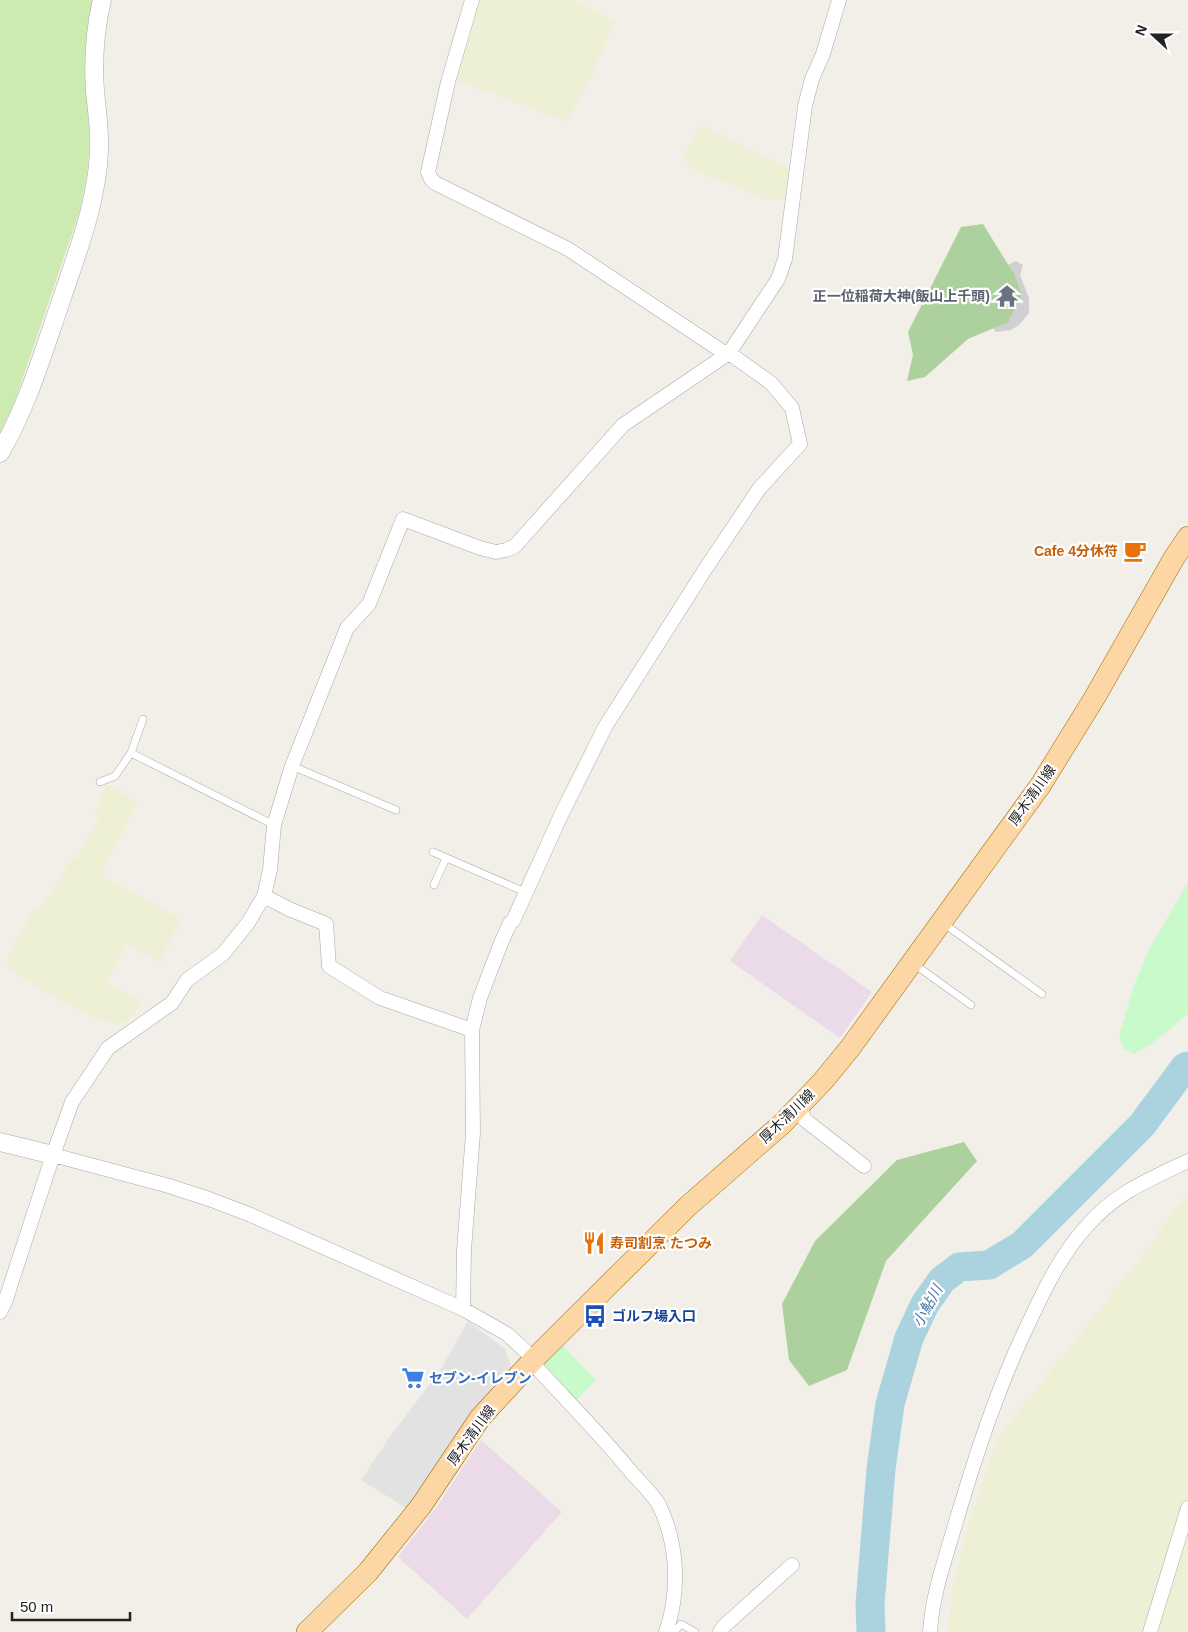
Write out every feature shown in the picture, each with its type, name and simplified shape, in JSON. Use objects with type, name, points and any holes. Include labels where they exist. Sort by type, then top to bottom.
[{"type":"main road","name":"厚木清川線","points":[[307,1632],[368,1572],[421,1506],[480,1418],[534,1359],[688,1206],[782,1124],[823,1081],[850,1048],[1040,786],[1188,537]]},
{"type":"street","points":[[0,453],[20,413],[48,338],[80,244],[95,187],[99,150],[95,55],[102,0]]},
{"type":"street","points":[[463,1309],[464,1250],[473,1132],[472,1030],[480,998],[497,952],[605,727],[706,568],[759,490],[800,444],[792,408],[771,383],[568,249],[431,179],[428,172],[448,82],[472,0]]},
{"type":"street","points":[[0,1312],[72,1102],[108,1048],[172,1003],[187,980],[223,954],[248,923],[264,896],[270,870],[274,825],[292,766],[347,628],[369,604],[403,519],[480,548],[496,552],[515,546],[623,425],[728,353],[766,300],[778,279],[785,259],[805,106],[812,79],[823,54],[839,0]]},
{"type":"street","points":[[264,896],[289,909],[326,924],[330,966],[380,998],[472,1030]]},
{"type":"street","points":[[799,1107],[805,1120],[864,1166]]},
{"type":"street","points":[[0,1142],[54,1154],[170,1186],[209,1199],[251,1215],[463,1309],[506,1334],[534,1359],[537,1368],[611,1446],[658,1504],[669,1531],[675,1560],[673,1598],[666,1632]]},
{"type":"street","points":[[930,1632],[937,1587],[972,1468],[1015,1351],[1061,1258],[1087,1225],[1112,1201],[1136,1185],[1188,1161]]},
{"type":"street","points":[[1150,1632],[1185,1529],[1188,1508]]},
{"type":"street","points":[[720,1632],[724,1626],[792,1565]]},
{"type":"lane","points":[[100,782],[115,776],[131,753],[144,719]]},
{"type":"lane","points":[[131,753],[274,825]]},
{"type":"lane","points":[[292,766],[396,810]]},
{"type":"lane","points":[[433,852],[525,892]]},
{"type":"lane","points":[[434,885],[446,858]]},
{"type":"lane","points":[[942,922],[1042,994]]},
{"type":"lane","points":[[912,963],[971,1005]]},
{"type":"lane","points":[[674,1632],[681,1624],[695,1632]]},
{"type":"shaded area","name":"正一位稲荷大神(飯山上千頭)","points":[[1016,261],[1023,265],[1020,275],[1029,298],[1029,313],[1019,325],[1011,330],[996,332],[982,315],[1004,267]]},
{"type":"shaded area","points":[[762,915],[872,992],[840,1038],[730,961]]},
{"type":"shaded area","points":[[468,1321],[505,1349],[512,1369],[406,1508],[361,1480],[391,1435],[440,1371]]},
{"type":"shaded area","points":[[481,1440],[562,1512],[467,1619],[398,1557],[438,1505]]},
{"type":"green space","points":[[0,0],[93,0],[85,70],[89,153],[80,210],[16,398],[0,433]]},
{"type":"green space","points":[[474,0],[572,0],[616,20],[594,70],[567,122],[452,78]]},
{"type":"green space","points":[[701,124],[719,135],[789,168],[786,200],[767,200],[690,168],[682,158]]},
{"type":"green space","points":[[983,224],[1014,274],[1022,295],[1008,322],[968,339],[925,377],[907,381],[913,355],[908,332],[961,227]]},
{"type":"green space","points":[[106,785],[114,787],[138,803],[100,874],[181,919],[160,961],[126,944],[107,982],[140,1000],[136,1014],[118,1026],[88,1015],[40,989],[9,968],[7,963],[9,953],[21,934],[31,912],[37,910],[45,901],[72,859],[76,860],[99,818],[95,814]]},
{"type":"green space","points":[[1188,882],[1188,1014],[1152,1044],[1134,1054],[1124,1049],[1119,1036],[1133,988],[1148,951]]},
{"type":"green space","points":[[964,1142],[977,1161],[886,1261],[847,1370],[809,1386],[789,1360],[782,1304],[815,1241],[897,1160]]},
{"type":"green space","points":[[1188,1195],[1188,1632],[948,1632],[952,1589],[967,1528],[998,1437],[1146,1251],[1173,1211]]},
{"type":"green space","points":[[562,1345],[596,1380],[575,1401],[545,1371],[544,1363]]},
{"type":"waterway","name":"小鮎川","points":[[871,1632],[870,1604],[881,1469],[890,1404],[909,1338],[925,1304],[942,1280],[959,1267],[989,1265],[1022,1245],[1142,1125],[1185,1067],[1188,1066]]},
{"type":"place","name":"正一位稲荷大神(飯山上千頭)","points":[[1007,296]]},
{"type":"place","name":"Cafe 4分休符","points":[[1135,551]]},
{"type":"place","name":"寿司割烹 たつみ","points":[[594,1243]]},
{"type":"place","name":"ゴルフ場入口","points":[[595,1316]]},
{"type":"place","name":"セブン-イレブン","points":[[413,1378]]}]
